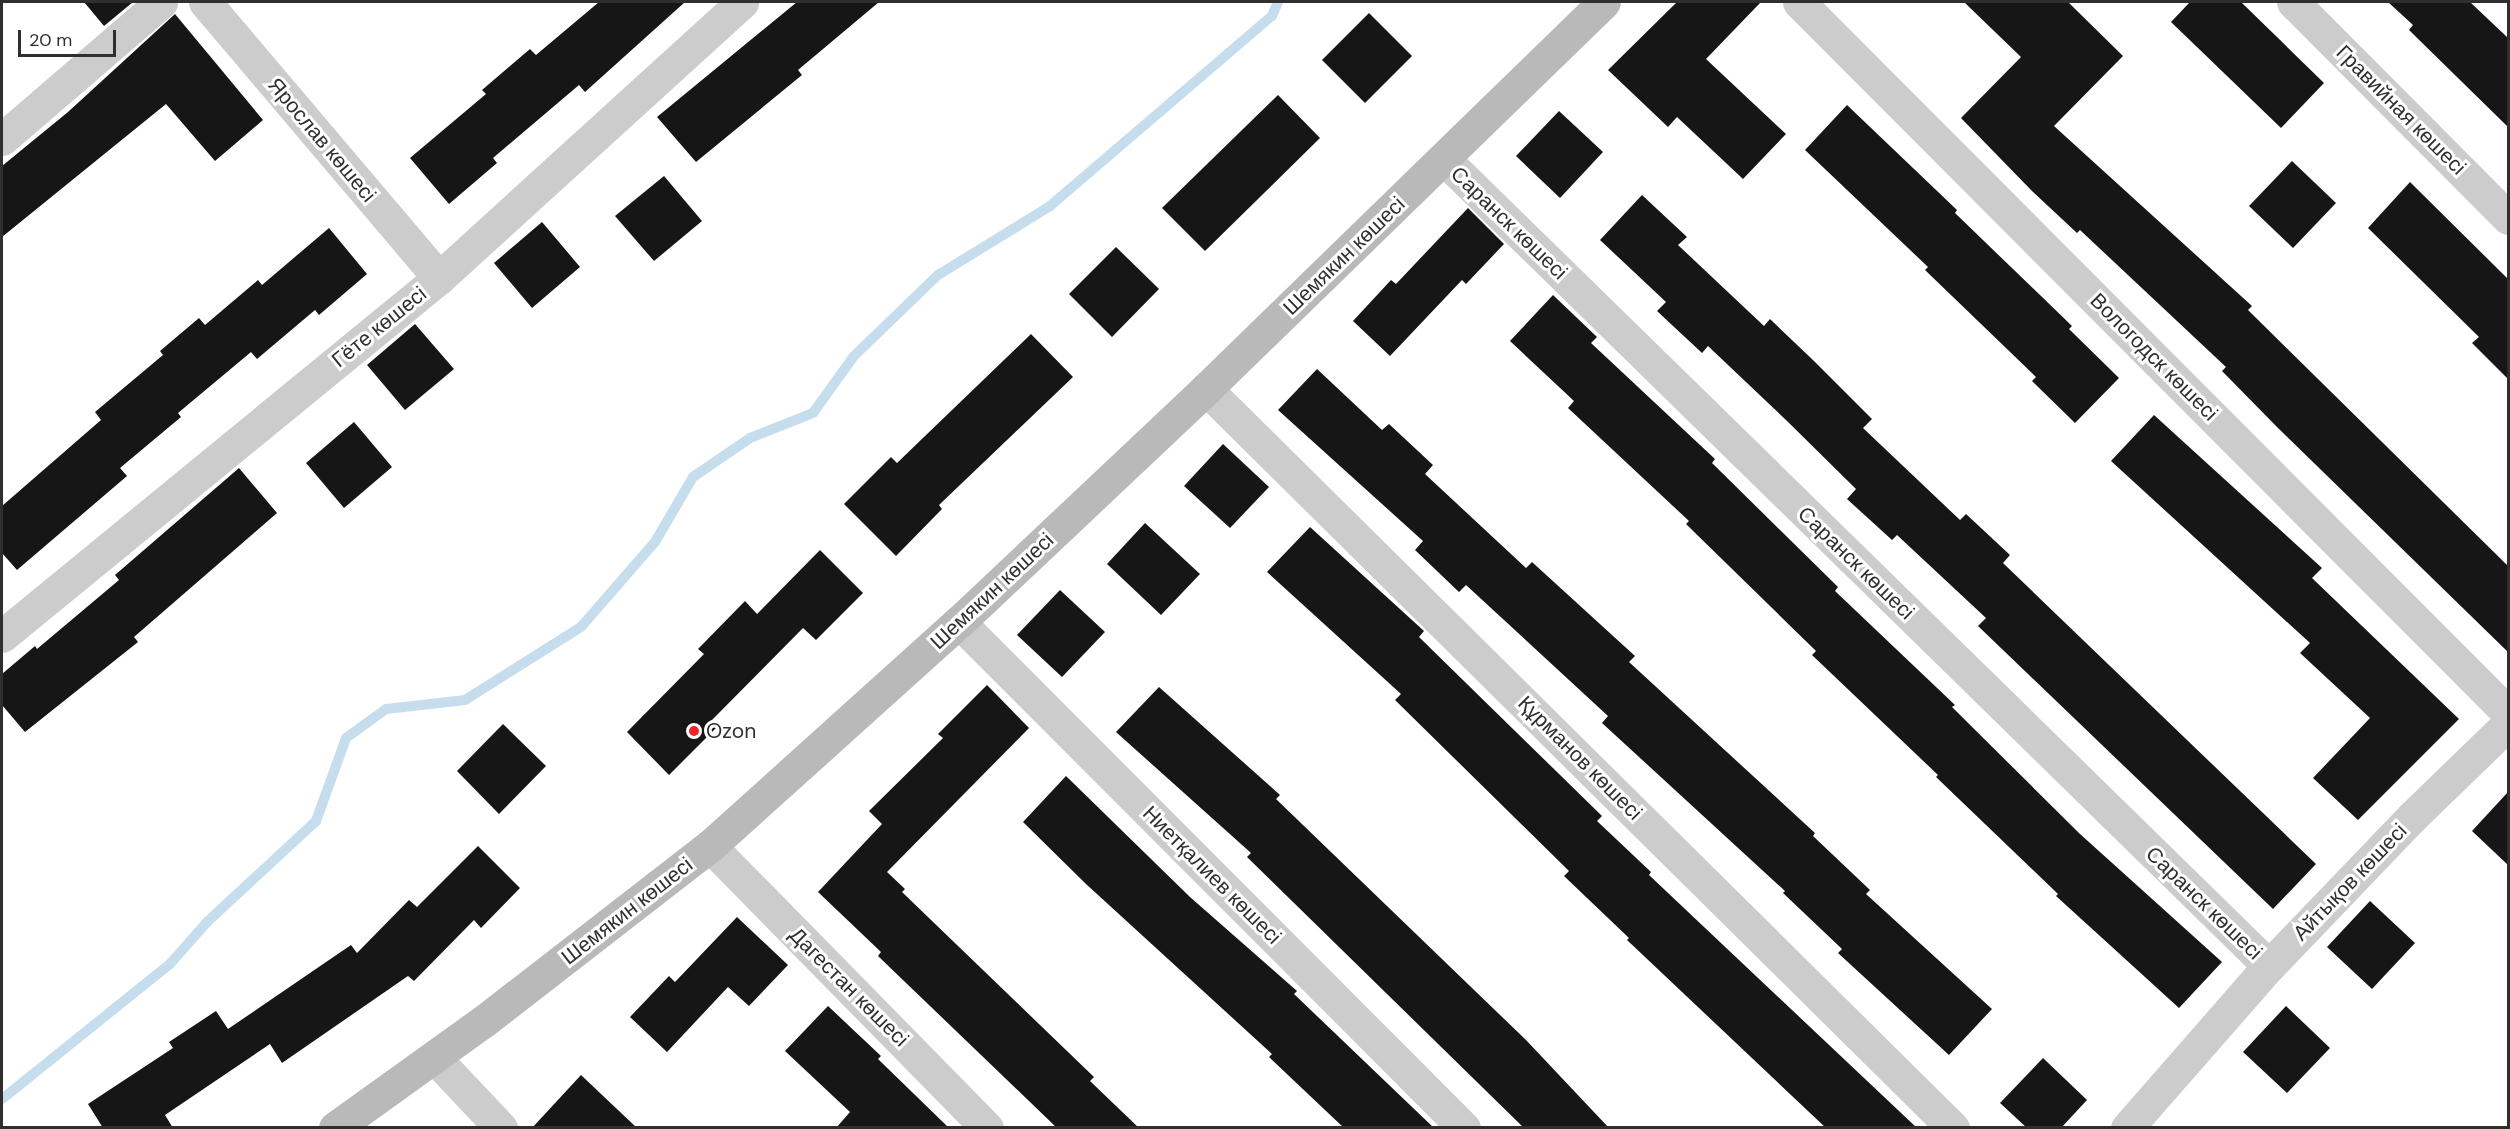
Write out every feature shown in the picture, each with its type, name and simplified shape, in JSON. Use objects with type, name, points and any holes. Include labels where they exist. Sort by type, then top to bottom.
[{"type":"main road","name":"Шемякин көшесі","points":[[335,1128],[434,1058],[710,846],[959,622],[1206,389],[1604,2]]},
{"type":"street","points":[[2,139],[161,2]]},
{"type":"street","name":"Ярослав көшесі","points":[[205,2],[439,278]]},
{"type":"street","name":"Гёте көшесі","points":[[2,636],[439,278],[742,2]]},
{"type":"street","name":"Вологодск көшесі","points":[[1799,2],[2508,713]]},
{"type":"street","name":"Гравийная көшесі","points":[[2293,2],[2508,218]]},
{"type":"street","name":"Саранск көшесі","points":[[1444,159],[2269,966]]},
{"type":"street","name":"Құрманов көшесі","points":[[1206,389],[1953,1128]]},
{"type":"street","name":"Ниетқалиев көшесі","points":[[959,622],[1464,1128]]},
{"type":"street","name":"Айтықов көшесі","points":[[2127,1128],[2269,966],[2412,817],[2508,724]]},
{"type":"street","name":"Дагестан көшесі","points":[[710,846],[987,1128]]},
{"type":"street","points":[[434,1058],[501,1128]]},
{"type":"building","points":[[84,2],[133,2],[104,26]]},
{"type":"building","points":[[599,2],[685,2],[585,92],[579,85],[493,158],[497,163],[449,204],[410,158],[486,94],[482,90],[530,49],[536,55]]},
{"type":"building","points":[[797,2],[879,2],[798,70],[802,75],[696,162],[657,117]]},
{"type":"building","points":[[1677,2],[1761,2],[1706,59],[1786,134],[1743,179],[1677,117],[1668,127],[1608,70]]},
{"type":"building","points":[[1964,2],[2068,2],[2123,56],[2054,126],[2252,306],[2248,310],[2508,566],[2508,652],[2278,428],[2222,371],[2226,367],[2080,230],[2077,233],[2032,191],[1961,118],[2021,57]]},
{"type":"building","points":[[2190,2],[2241,2],[2324,83],[2281,128],[2171,22]]},
{"type":"building","points":[[2388,2],[2470,2],[2508,38],[2508,127],[2409,30],[2413,25]]},
{"type":"building","points":[[1369,13],[1412,56],[1365,103],[1322,60]]},
{"type":"building","points":[[175,14],[263,120],[215,161],[166,104],[2,237],[2,166],[68,112]]},
{"type":"building","points":[[1278,95],[1320,138],[1205,251],[1162,208]]},
{"type":"building","points":[[1847,105],[1957,210],[1955,213],[2072,326],[2069,329],[2119,378],[2075,423],[2032,381],[2036,377],[1925,270],[1928,267],[1805,150]]},
{"type":"building","points":[[1559,111],[1603,152],[1560,198],[1516,156]]},
{"type":"building","points":[[2292,161],[2336,203],[2293,248],[2249,206]]},
{"type":"building","points":[[664,176],[702,221],[654,261],[615,216]]},
{"type":"building","points":[[2410,182],[2508,279],[2508,379],[2472,343],[2479,337],[2368,228]]},
{"type":"building","points":[[1642,195],[1687,237],[1678,245],[1764,326],[1770,319],[1814,361],[1872,419],[1863,428],[1960,520],[1966,514],[2010,555],[2003,563],[2316,864],[2273,909],[1978,626],[1986,618],[1897,535],[1892,540],[1847,499],[1856,489],[1786,420],[1708,346],[1702,353],[1657,311],[1666,302],[1600,240]]},
{"type":"building","points":[[1468,208],[1504,244],[1466,284],[1462,280],[1390,356],[1353,321],[1391,280],[1396,284]]},
{"type":"building","points":[[542,222],[580,267],[532,308],[494,263]]},
{"type":"building","points":[[329,228],[367,274],[319,315],[315,310],[257,359],[251,352],[178,413],[181,417],[120,468],[127,476],[17,570],[2,553],[2,506],[101,420],[95,412],[163,355],[160,351],[199,318],[205,325],[258,280],[262,285]]},
{"type":"building","points":[[1116,247],[1159,289],[1112,337],[1069,294]]},
{"type":"building","points":[[1553,295],[1597,337],[1591,343],[1715,459],[1712,463],[1838,587],[1835,591],[1955,705],[1952,707],[2080,834],[2222,962],[2179,1008],[2056,896],[2058,894],[1936,777],[1938,775],[1812,655],[1816,651],[1686,524],[1689,521],[1568,408],[1574,401],[1510,341]]},
{"type":"building","points":[[415,324],[454,369],[405,410],[367,365]]},
{"type":"building","points":[[1031,334],[1073,377],[939,505],[942,509],[896,556],[844,504],[891,457],[897,463]]},
{"type":"building","points":[[1317,369],[1382,430],[1389,424],[1433,465],[1425,474],[1526,568],[1532,562],[1635,656],[1629,662],[1815,833],[1813,836],[1870,890],[1866,894],[1992,1009],[1949,1055],[1838,953],[1842,949],[1783,893],[1785,891],[1602,723],[1608,716],[1466,585],[1459,592],[1415,550],[1423,541],[1278,410]]},
{"type":"building","points":[[2154,415],[2322,568],[2312,578],[2459,719],[2358,820],[2313,778],[2370,718],[2300,653],[2310,643],[2111,461]]},
{"type":"building","points":[[354,422],[392,467],[344,508],[306,463]]},
{"type":"building","points":[[1223,444],[1269,487],[1230,528],[1184,486]]},
{"type":"building","points":[[239,468],[277,513],[134,637],[138,642],[25,732],[2,705],[2,674],[35,646],[37,649],[119,580],[115,575]]},
{"type":"building","points":[[1145,523],[1200,574],[1161,615],[1107,564]]},
{"type":"building","points":[[1310,527],[1424,631],[1419,637],[1602,816],[1597,821],[1651,872],[1649,875],[1917,1128],[1826,1128],[1627,940],[1629,938],[1564,876],[1569,871],[1395,700],[1401,694],[1267,572]]},
{"type":"building","points":[[820,550],[863,593],[816,640],[803,628],[710,722],[716,728],[669,775],[627,732],[704,654],[698,649],[745,601],[757,614]]},
{"type":"building","points":[[1060,590],[1105,632],[1062,677],[1017,635]]},
{"type":"building","points":[[987,685],[1029,728],[887,872],[905,889],[902,892],[1094,1077],[1090,1081],[1139,1128],[1057,1128],[878,956],[881,952],[818,892],[882,824],[869,811],[943,738],[938,734]]},
{"type":"building","points":[[1159,687],[1280,795],[1276,799],[1526,1040],[1609,1128],[1524,1128],[1247,857],[1251,853],[1116,732]]},
{"type":"building","points":[[503,724],[546,766],[499,814],[457,771]]},
{"type":"building","points":[[1066,776],[1190,897],[1297,991],[1294,994],[1434,1128],[1344,1128],[1269,1057],[1272,1054],[1086,884],[1023,822]]},
{"type":"building","points":[[2508,792],[2508,865],[2472,831]]},
{"type":"building","points":[[478,846],[520,888],[481,928],[474,920],[414,981],[408,976],[282,1063],[270,1044],[165,1115],[173,1128],[103,1128],[88,1104],[173,1048],[169,1042],[216,1011],[228,1029],[351,945],[357,953],[409,900],[417,907]]},
{"type":"building","points":[[2370,901],[2415,943],[2372,989],[2327,947]]},
{"type":"building","points":[[737,917],[788,965],[749,1006],[728,987],[667,1052],[630,1017],[669,976],[675,982]]},
{"type":"building","points":[[828,1006],[881,1056],[878,1059],[949,1128],[836,1128],[850,1112],[785,1051]]},
{"type":"building","points":[[2286,1006],[2330,1048],[2287,1093],[2243,1052]]},
{"type":"building","points":[[2043,1058],[2087,1100],[2061,1128],[2027,1128],[2000,1103]]},
{"type":"building","points":[[581,1075],[637,1128],[532,1128]]},
{"type":"waterway","points":[[2,1099],[170,964],[207,922],[316,821],[346,738],[386,709],[465,700],[581,627],[655,542],[693,477],[750,438],[813,413],[854,356],[938,275],[1050,206],[1272,16],[1278,2]]},
{"type":"place","name":"Ozon","points":[[694,731]]}]
